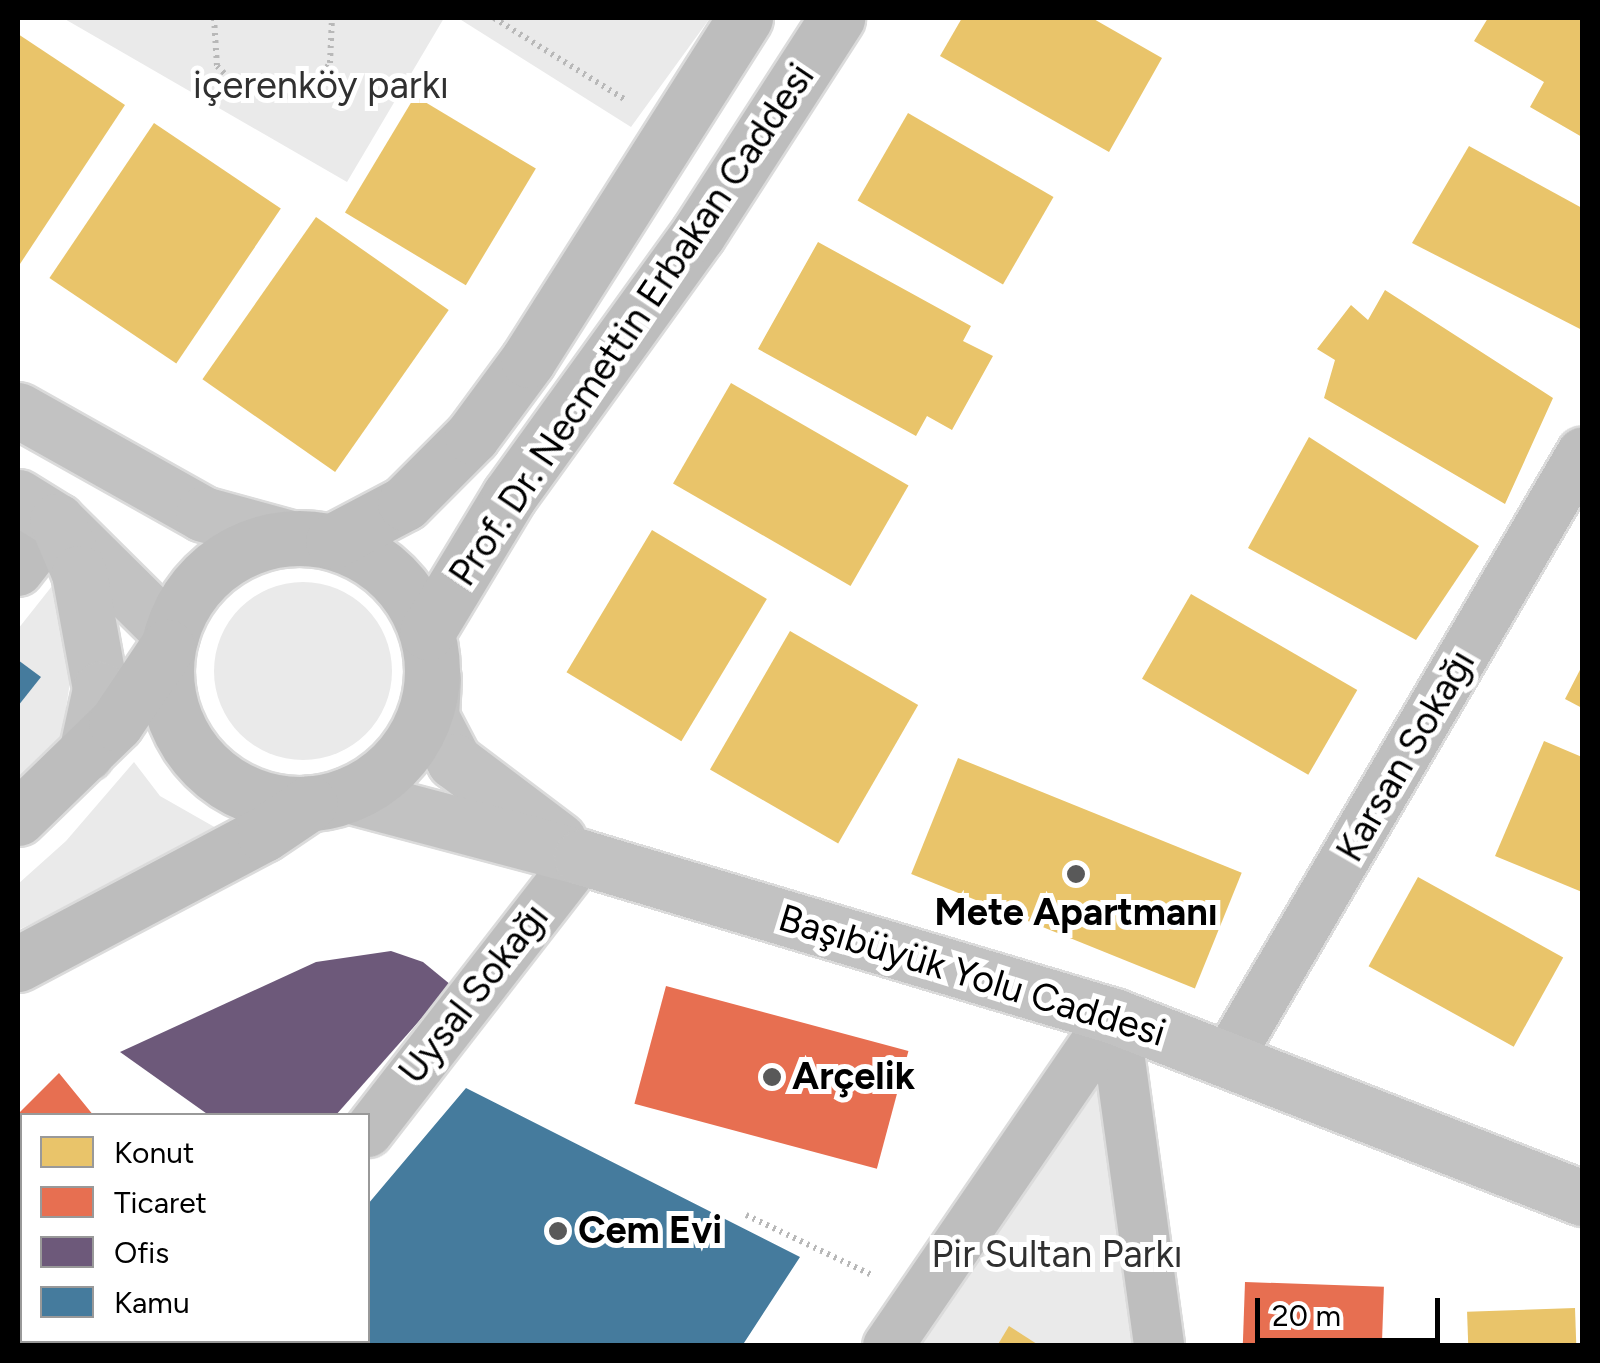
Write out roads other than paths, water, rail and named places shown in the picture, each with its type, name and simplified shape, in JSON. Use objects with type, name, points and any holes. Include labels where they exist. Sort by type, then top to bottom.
[{"type":"main road","name":"Prof. Dr. Necmettin Erbakan Caddesi","points":[[18,818],[116,723],[169,641],[182,606],[208,572],[245,549],[310,539],[405,503],[463,448],[528,360],[745,18]]},
{"type":"main road","name":"Prof. Dr. Necmettin Erbakan Caddesi","points":[[18,964],[329,799],[380,776],[407,749],[425,715],[430,655],[509,496],[698,234],[837,18]]},
{"type":"main road","points":[[18,410],[203,514],[310,539]]},
{"type":"main road","points":[[37,509],[169,641],[166,687],[178,726],[200,760],[232,785],[269,801],[329,799]]},
{"type":"main road","points":[[37,509],[79,574],[100,689],[86,753]]},
{"type":"main road","name":"Prof. Dr. Necmettin Erbakan Caddesi","points":[[310,539],[374,560],[407,592],[430,655]]},
{"type":"main road","points":[[430,655],[430,717],[454,760],[581,857]]},
{"type":"main road","name":"Başıbüyük Yolu Caddesi","points":[[329,799],[581,857],[1114,1016],[1229,1057],[1582,1198]]},
{"type":"street","name":"Karsan Sokağı","points":[[1229,1057],[1582,453]]},
{"type":"street","points":[[18,570],[37,509]]},
{"type":"street","name":"Uysal Sokağı","points":[[370,1129],[581,857]]},
{"type":"street","points":[[888,1346],[1114,1016]]},
{"type":"street","points":[[1114,1016],[1160,1346]]},
{"type":"place","name":"Mete Apartmanı","points":[[1076,874]]},
{"type":"place","name":"Arçelik","points":[[772,1077]]},
{"type":"place","name":"Cem Evi","points":[[558,1231]]},
{"type":"park label","name":"içerenköy parkı","points":[[321,86]]},
{"type":"park label","name":"Pir Sultan Parkı","points":[[1057,1255]]}]
